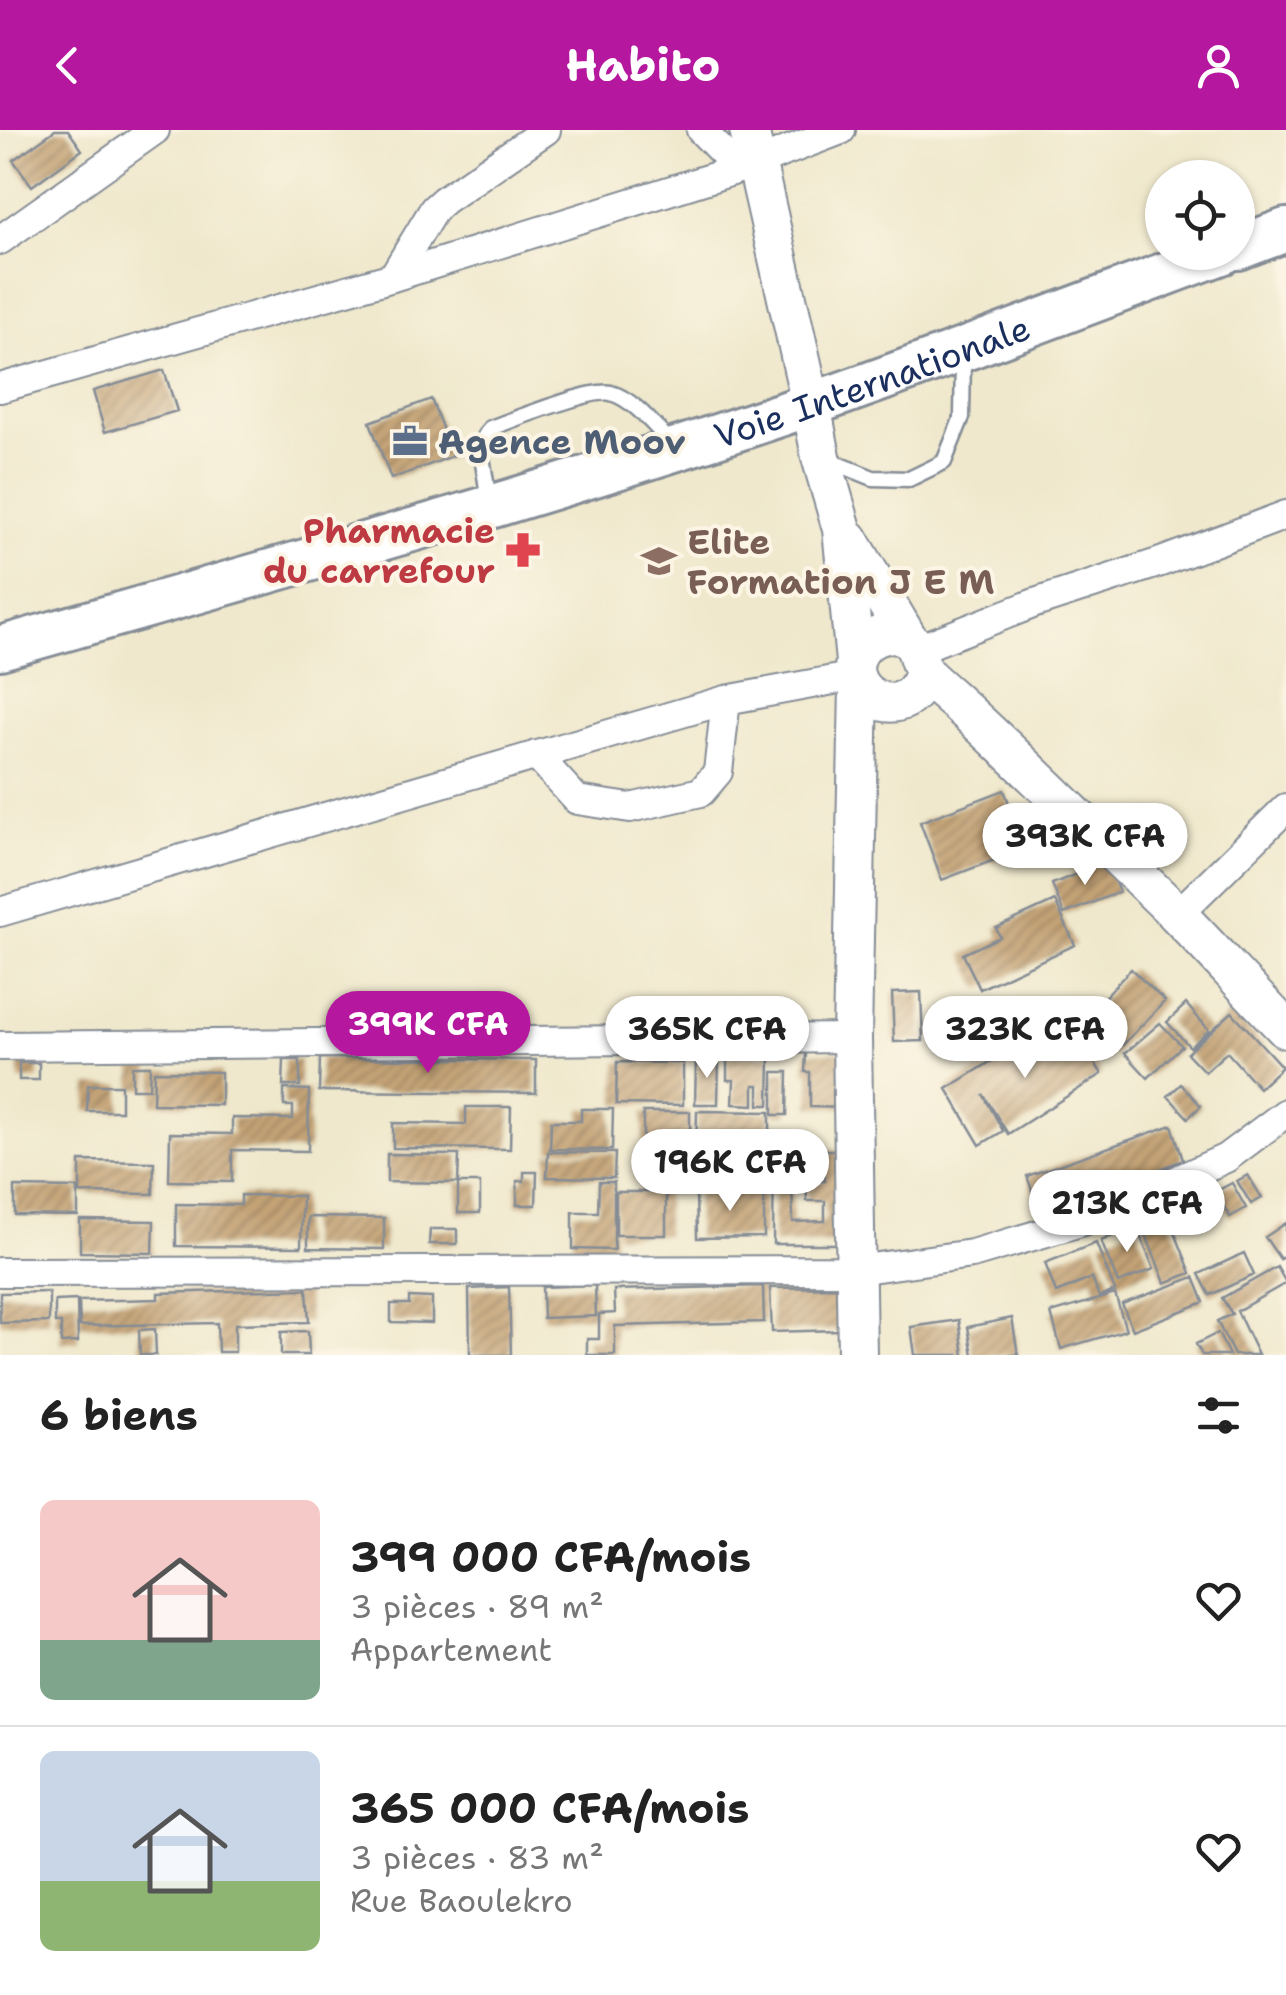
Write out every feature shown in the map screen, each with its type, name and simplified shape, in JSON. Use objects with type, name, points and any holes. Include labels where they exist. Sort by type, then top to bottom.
[{"type":"main road","points":[[1255,242],[1286,230]]},
{"type":"main road","name":"Voie Internationale","points":[[0,648],[490,507],[676,448],[811,404],[1176,270]]},
{"type":"street","points":[[0,240],[155,130]]},
{"type":"street","points":[[392,277],[434,209],[546,130]]},
{"type":"street","points":[[701,130],[748,154],[842,529],[857,674],[852,1038],[858,1355]]},
{"type":"street","points":[[0,388],[392,277],[748,154],[841,130]]},
{"type":"street","points":[[917,654],[1035,603],[1161,562],[1286,514]]},
{"type":"street","points":[[842,529],[917,654],[915,692],[896,702],[875,700],[866,694],[857,674],[862,647],[876,636],[892,634],[917,654],[990,733],[1177,915],[1286,1029]]},
{"type":"street","points":[[0,912],[726,700],[857,674]]},
{"type":"street","points":[[536,755],[577,800],[630,808],[701,792],[718,772],[726,700]]},
{"type":"street","points":[[1177,915],[1286,808]]},
{"type":"street","points":[[0,1046],[852,1038]]},
{"type":"street","points":[[0,1272],[856,1270],[972,1254],[1094,1218],[1226,1158],[1286,1113]]},
{"type":"lane","points":[[821,457],[874,478],[909,479],[944,462],[962,417],[963,349]]},
{"type":"lane","points":[[490,507],[480,444],[490,428],[586,396],[610,392],[632,405],[676,448]]},
{"type":"building","points":[[55,130],[68,130],[82,150],[32,186],[13,160]]},
{"type":"building","points":[[164,370],[177,411],[105,432],[93,391]]},
{"type":"building","points":[[431,399],[453,456],[391,479],[370,422]]},
{"type":"building","points":[[1004,790],[1026,848],[942,880],[920,822]]},
{"type":"building","points":[[1106,862],[1119,892],[1064,914],[1052,884]]},
{"type":"building","points":[[1055,901],[1075,945],[980,989],[963,954],[1000,937],[996,928]]},
{"type":"building","points":[[1131,969],[1165,1001],[1113,1055],[1080,1023]]},
{"type":"building","points":[[921,992],[923,1041],[894,1042],[892,993]]},
{"type":"building","points":[[1186,1004],[1209,1030],[1190,1047],[1167,1022]]},
{"type":"building","points":[[1232,1012],[1282,1067],[1259,1088],[1227,1052],[1205,1072],[1187,1053]]},
{"type":"building","points":[[1064,1016],[1102,1074],[1008,1134],[983,1094],[1003,1131],[980,1145],[947,1089]]},
{"type":"building","points":[[1160,1023],[1182,1046],[1148,1078],[1125,1053]]},
{"type":"building","points":[[806,1052],[847,1052],[847,1108],[810,1107]]},
{"type":"building","points":[[727,1055],[770,1055],[769,1105],[759,1105],[759,1085],[754,1085],[754,1105],[733,1104],[734,1080],[727,1080]]},
{"type":"building","points":[[708,1056],[719,1056],[718,1104],[695,1104],[696,1061],[708,1061]]},
{"type":"building","points":[[320,1058],[536,1060],[536,1093],[319,1091]]},
{"type":"building","points":[[284,1060],[300,1060],[300,1086],[283,1086]]},
{"type":"building","points":[[617,1062],[683,1063],[683,1105],[616,1104]]},
{"type":"building","points":[[19,1063],[39,1063],[39,1080],[19,1080]]},
{"type":"building","points":[[132,1066],[150,1066],[149,1089],[132,1089]]},
{"type":"building","points":[[154,1071],[221,1072],[221,1105],[153,1104]]},
{"type":"building","points":[[773,1072],[788,1072],[787,1115],[773,1115]]},
{"type":"building","points":[[1181,1084],[1201,1106],[1188,1118],[1168,1096]]},
{"type":"building","points":[[88,1085],[121,1085],[121,1111],[87,1111]]},
{"type":"building","points":[[284,1089],[309,1090],[308,1151],[232,1150],[232,1182],[169,1181],[170,1133],[232,1134],[232,1118],[293,1119],[293,1106],[284,1106]]},
{"type":"building","points":[[466,1107],[511,1107],[510,1149],[393,1148],[393,1123],[466,1124]]},
{"type":"building","points":[[581,1109],[613,1109],[612,1150],[550,1149],[551,1121],[581,1121]]},
{"type":"building","points":[[697,1111],[770,1112],[770,1152],[696,1151]]},
{"type":"building","points":[[643,1112],[690,1112],[690,1149],[643,1149]]},
{"type":"building","points":[[1172,1125],[1183,1160],[1041,1216],[1027,1176]]},
{"type":"building","points":[[774,1150],[844,1150],[842,1244],[773,1244]],"holes":[[[824,1173],[825,1181],[806,1181],[807,1201],[825,1201],[825,1221],[793,1222],[792,1174]]]},
{"type":"building","points":[[548,1152],[615,1153],[614,1178],[547,1177]]},
{"type":"building","points":[[387,1154],[459,1155],[458,1183],[387,1182]]},
{"type":"building","points":[[80,1161],[154,1162],[153,1194],[80,1193]]},
{"type":"building","points":[[524,1172],[537,1172],[536,1205],[517,1205],[517,1181],[524,1181]]},
{"type":"building","points":[[1248,1175],[1262,1198],[1251,1204],[1237,1181]]},
{"type":"building","points":[[599,1182],[614,1182],[614,1250],[573,1249],[573,1212],[598,1212]]},
{"type":"building","points":[[458,1183],[480,1183],[480,1213],[458,1213]]},
{"type":"building","points":[[1232,1183],[1246,1208],[1230,1217],[1215,1192]]},
{"type":"building","points":[[15,1187],[78,1188],[78,1216],[15,1215]]},
{"type":"building","points":[[764,1190],[764,1237],[697,1238],[696,1191]]},
{"type":"building","points":[[616,1192],[666,1192],[666,1235],[616,1235]]},
{"type":"building","points":[[241,1195],[302,1196],[301,1247],[176,1246],[176,1204],[241,1205]]},
{"type":"building","points":[[1168,1215],[1191,1273],[1165,1283],[1142,1225]]},
{"type":"building","points":[[308,1217],[384,1218],[384,1249],[308,1248]]},
{"type":"building","points":[[80,1220],[154,1221],[153,1253],[80,1252]]},
{"type":"building","points":[[1286,1223],[1286,1255],[1280,1259],[1265,1237]]},
{"type":"building","points":[[1136,1226],[1154,1269],[1118,1283],[1101,1241]]},
{"type":"building","points":[[430,1229],[457,1229],[457,1244],[429,1244]]},
{"type":"building","points":[[1096,1243],[1115,1291],[1099,1297],[1092,1278],[1056,1293],[1045,1263]]},
{"type":"building","points":[[1244,1253],[1254,1275],[1210,1295],[1199,1274]]},
{"type":"building","points":[[1277,1267],[1286,1283],[1237,1311],[1258,1355],[1234,1355],[1217,1321],[1232,1314],[1222,1298]]},
{"type":"building","points":[[1194,1277],[1204,1302],[1133,1330],[1122,1304]]},
{"type":"building","points":[[595,1285],[596,1316],[543,1318],[542,1287]]},
{"type":"building","points":[[763,1286],[764,1322],[615,1326],[615,1355],[587,1355],[587,1339],[599,1339],[599,1314],[615,1313],[614,1290]]},
{"type":"building","points":[[509,1287],[511,1355],[470,1355],[469,1289]]},
{"type":"building","points":[[837,1287],[838,1330],[772,1332],[770,1288]]},
{"type":"building","points":[[307,1289],[309,1322],[235,1324],[235,1352],[218,1352],[217,1323],[80,1326],[79,1301],[158,1299],[158,1293]]},
{"type":"building","points":[[49,1292],[49,1322],[0,1323],[0,1293]]},
{"type":"building","points":[[1115,1294],[1126,1330],[1061,1349],[1051,1313]]},
{"type":"building","points":[[409,1297],[432,1298],[432,1323],[391,1322],[391,1304],[409,1304]]},
{"type":"building","points":[[77,1300],[78,1342],[61,1343],[61,1323],[55,1323],[55,1301]]},
{"type":"building","points":[[1012,1318],[1018,1355],[973,1355],[968,1327]]},
{"type":"building","points":[[959,1320],[964,1355],[915,1355],[911,1327]]},
{"type":"building","points":[[155,1329],[156,1355],[140,1355],[139,1330]]},
{"type":"building","points":[[308,1331],[309,1355],[281,1355],[281,1332]]},
{"type":"building","points":[[1218,1333],[1229,1355],[1202,1355],[1196,1344]]},
{"type":"place","name":"Agence Moov","points":[[410,441]]},
{"type":"place","name":"Pharmacie du carrefour","points":[[523,550]]},
{"type":"place","name":"Elite Formation J E M","points":[[659,561]]}]
